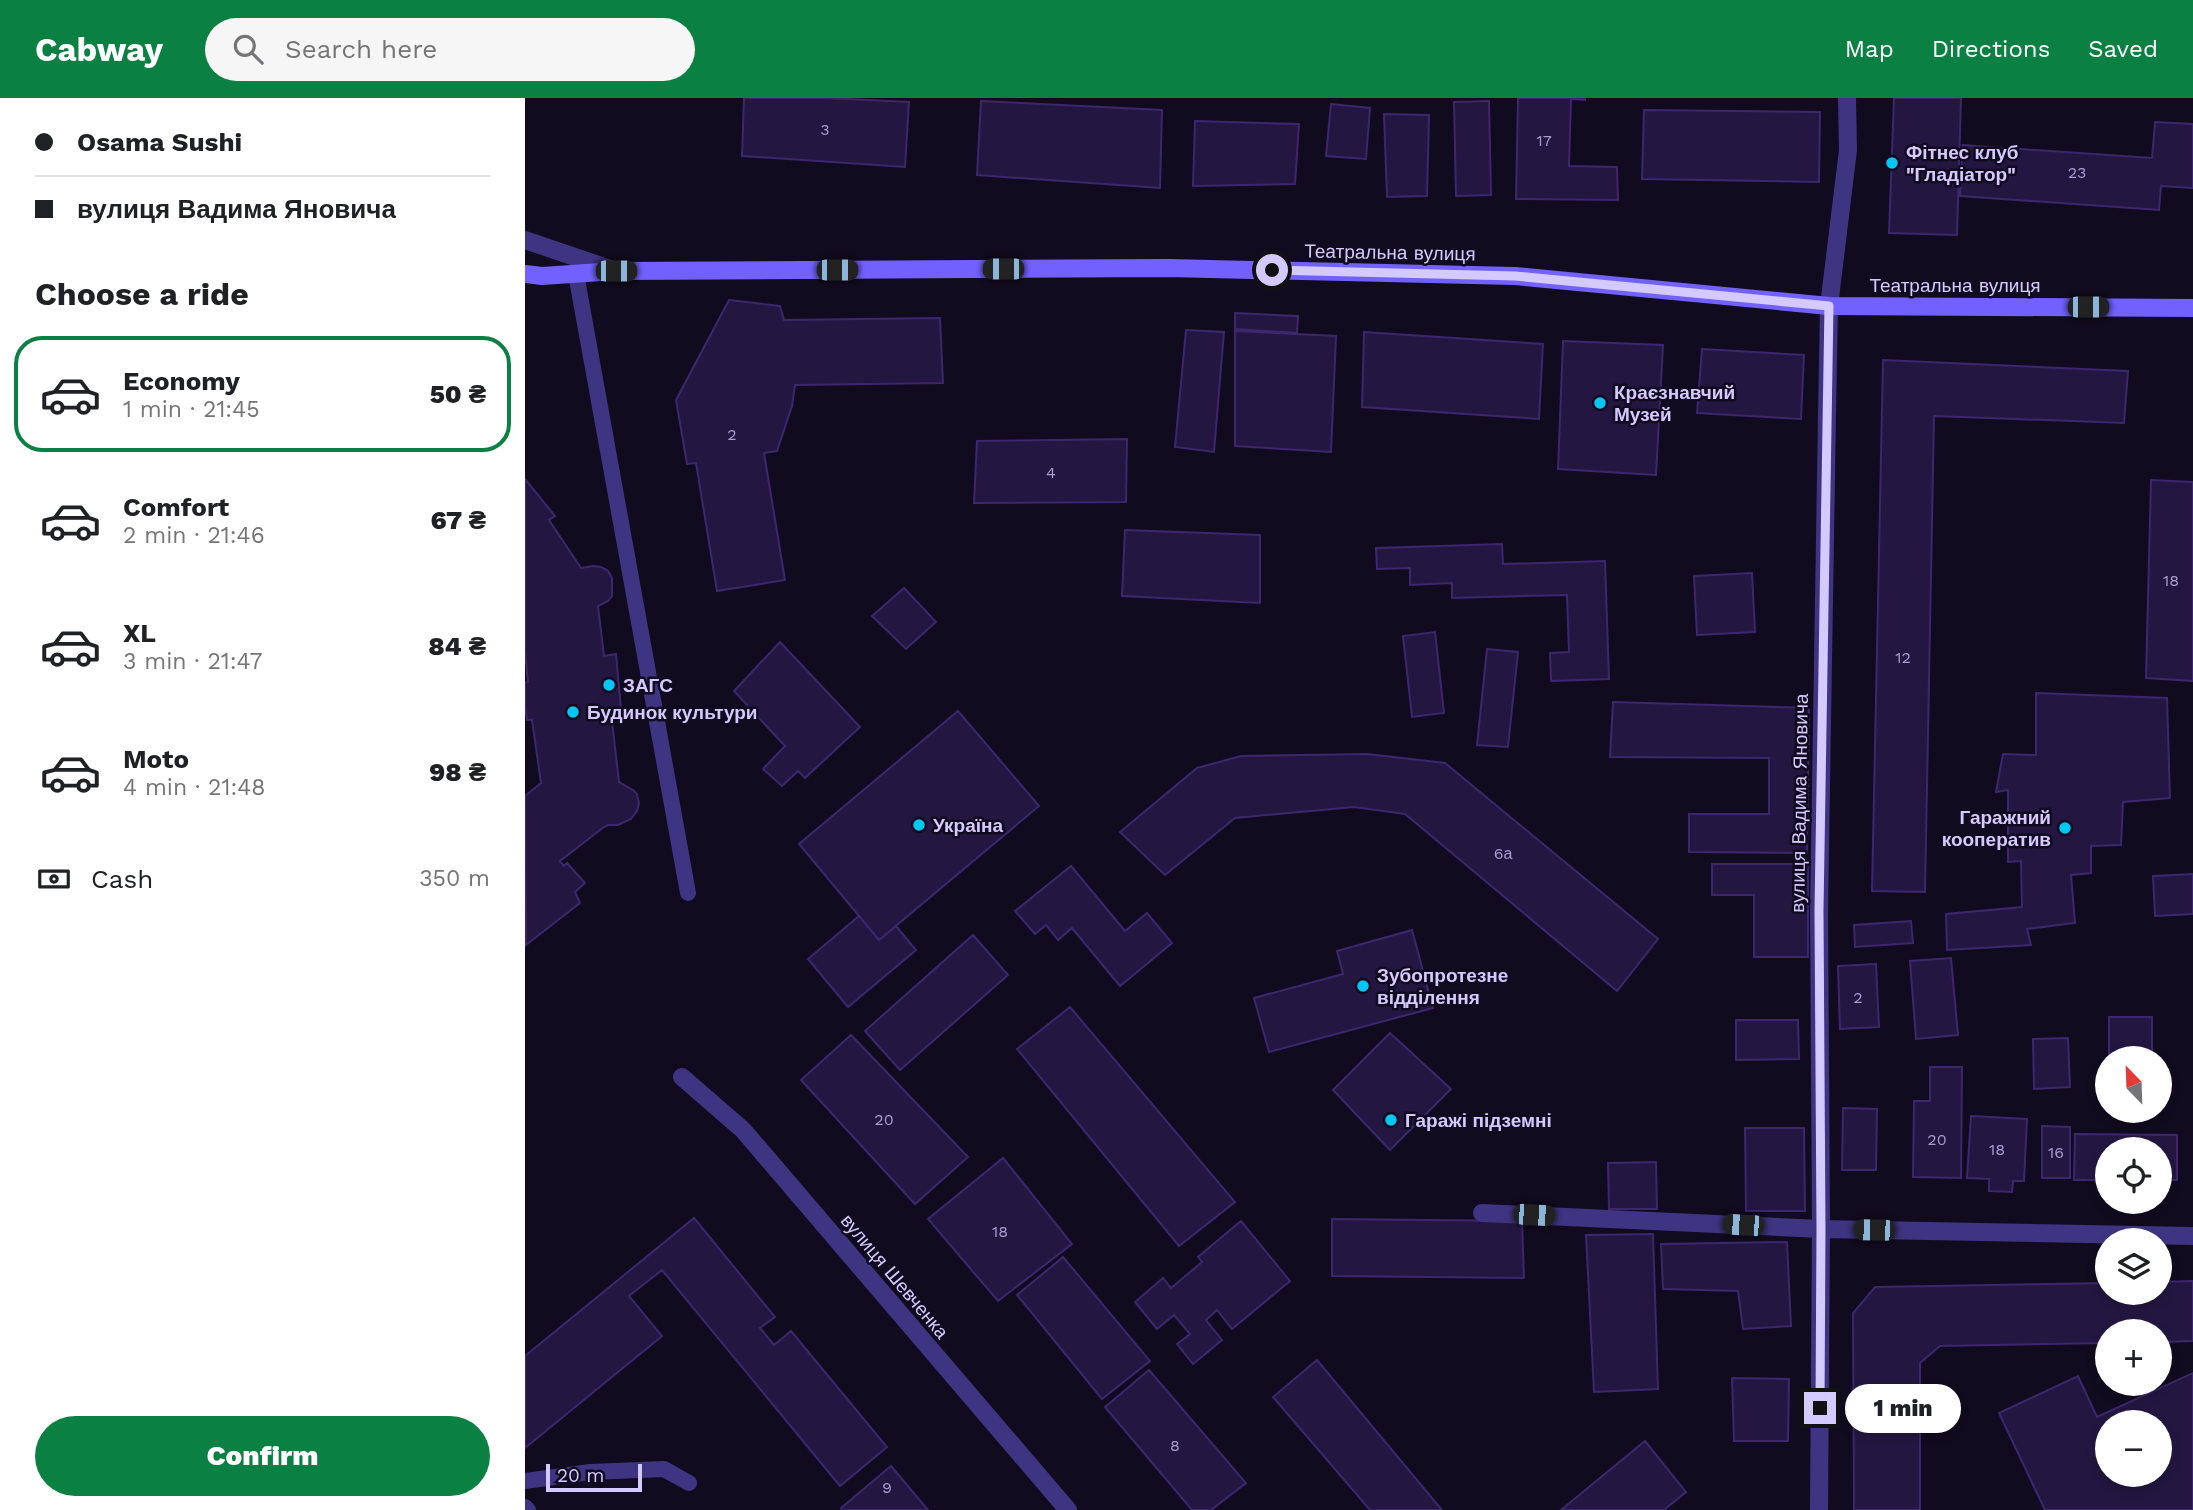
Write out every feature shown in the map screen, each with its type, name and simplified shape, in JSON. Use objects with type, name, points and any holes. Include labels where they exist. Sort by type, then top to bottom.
[{"type":"street","name":"вулиця Вадима Яновича","points":[[1819,1510],[1819,910],[1829,306],[1848,150],[1847,98]]},
{"type":"street","points":[[525,240],[616,271]]},
{"type":"street","name":"Театральна вулиця","points":[[525,284],[533,275],[616,271],[1169,268],[1515,276],[1829,306],[2193,308]]},
{"type":"street","name":"вулиця Шевченка","points":[[683,1077],[743,1130],[1068,1510]]},
{"type":"street","points":[[1482,1213],[1821,1229],[2193,1236]]},
{"type":"lane","points":[[576,274],[688,893]]},
{"type":"lane","points":[[525,1481],[590,1472],[664,1469],[689,1483]]},
{"type":"building","points":[[744,98],[909,102],[905,167],[742,156]]},
{"type":"building","points":[[1518,98],[1585,98],[1571,99],[1569,166],[1617,167],[1618,200],[1516,199]]},
{"type":"building","points":[[1894,98],[1961,98],[1957,235],[1889,233]]},
{"type":"building","points":[[981,101],[1162,110],[1160,188],[977,175]]},
{"type":"building","points":[[1489,101],[1491,195],[1456,196],[1454,102]]},
{"type":"building","points":[[1331,104],[1370,108],[1366,159],[1326,156]]},
{"type":"building","points":[[1644,110],[1820,112],[1819,182],[1642,179]]},
{"type":"building","points":[[1384,114],[1429,115],[1427,196],[1387,197]]},
{"type":"building","points":[[1195,121],[1299,124],[1295,184],[1193,186]]},
{"type":"building","points":[[2155,122],[2193,124],[2193,188],[2161,186],[2159,210],[1960,196],[1963,145],[2152,158]]},
{"type":"building","points":[[729,300],[780,306],[784,320],[940,318],[943,383],[795,385],[792,406],[777,451],[764,453],[785,580],[717,591],[696,463],[687,464],[676,400]]},
{"type":"building","points":[[1235,313],[1298,316],[1297,333],[1235,329]]},
{"type":"building","points":[[1186,330],[1224,332],[1214,452],[1175,447]]},
{"type":"building","points":[[1235,331],[1336,336],[1331,452],[1235,446]]},
{"type":"building","points":[[1364,332],[1543,344],[1539,419],[1362,407]]},
{"type":"building","points":[[1563,341],[1663,345],[1656,475],[1558,469]]},
{"type":"building","points":[[1702,349],[1804,355],[1801,419],[1697,413]]},
{"type":"building","points":[[1883,360],[2128,371],[2124,423],[1934,416],[1925,892],[1872,891]]},
{"type":"building","points":[[1127,439],[1126,502],[974,503],[977,441]]},
{"type":"building","name":"Будинок культури","points":[[525,479],[555,516],[549,520],[581,568],[601,567],[608,571],[612,578],[612,596],[598,606],[604,656],[616,654],[622,720],[612,721],[619,782],[637,794],[639,804],[631,819],[604,827],[560,861],[564,866],[567,863],[585,883],[575,892],[580,903],[526,945],[525,796],[541,783],[532,720],[527,720],[525,705],[525,683],[528,682],[525,651]]},
{"type":"building","points":[[2151,480],[2193,482],[2193,681],[2146,678]]},
{"type":"building","points":[[1125,530],[1260,535],[1260,603],[1122,596]]},
{"type":"building","points":[[1502,544],[1503,564],[1605,561],[1609,679],[1551,681],[1550,653],[1569,652],[1567,595],[1452,598],[1452,583],[1410,585],[1410,568],[1377,569],[1376,548]]},
{"type":"building","points":[[1752,573],[1755,632],[1697,635],[1694,576]]},
{"type":"building","points":[[904,588],[936,622],[906,649],[872,616]]},
{"type":"building","points":[[1435,632],[1444,713],[1412,717],[1403,636]]},
{"type":"building","points":[[780,642],[860,727],[805,778],[798,771],[782,786],[763,769],[785,746],[734,691]]},
{"type":"building","points":[[1487,649],[1518,652],[1508,747],[1477,745]]},
{"type":"building","name":"Гаражний кооператив","points":[[2036,693],[2167,698],[2170,798],[2123,802],[2121,845],[2091,846],[2091,873],[2071,875],[2075,923],[2027,929],[2031,945],[1947,950],[1946,914],[2022,907],[2021,861],[2008,862],[2008,790],[1996,792],[2003,754],[2036,755]]},
{"type":"building","points":[[1613,702],[1809,708],[1807,853],[1689,852],[1689,814],[1769,814],[1769,758],[1610,757]]},
{"type":"building","name":"Україна","points":[[958,711],[1039,806],[879,940],[799,844]]},
{"type":"building","points":[[1367,754],[1445,763],[1658,939],[1617,991],[1405,814],[1354,807],[1235,818],[1165,875],[1120,832],[1197,768],[1241,756]]},
{"type":"building","points":[[1712,864],[1808,864],[1808,957],[1754,957],[1754,895],[1712,895]]},
{"type":"building","points":[[1071,866],[1125,931],[1147,913],[1172,943],[1120,986],[1072,928],[1058,940],[1046,925],[1035,934],[1015,911]]},
{"type":"building","points":[[2193,874],[2193,914],[2155,916],[2153,876]]},
{"type":"building","points":[[859,916],[879,940],[896,926],[916,950],[848,1007],[808,959]]},
{"type":"building","points":[[1911,921],[1913,943],[1855,947],[1854,925]]},
{"type":"building","name":"Зубопротезне відділення","points":[[1412,930],[1433,1008],[1269,1052],[1254,998],[1343,974],[1337,951]]},
{"type":"building","points":[[973,935],[1008,975],[900,1070],[865,1031]]},
{"type":"building","points":[[1951,958],[1958,1035],[1916,1039],[1910,961]]},
{"type":"building","points":[[1876,964],[1879,1027],[1840,1029],[1838,966]]},
{"type":"building","points":[[1070,1007],[1235,1202],[1179,1246],[1017,1049]]},
{"type":"building","points":[[2109,1017],[2152,1017],[2152,1046],[2109,1046]]},
{"type":"building","points":[[1736,1020],[1798,1020],[1799,1059],[1736,1060]]},
{"type":"building","name":"Гаражі підземні","points":[[1390,1033],[1451,1089],[1390,1150],[1333,1090]]},
{"type":"building","points":[[851,1035],[968,1157],[915,1204],[801,1080]]},
{"type":"building","points":[[2068,1038],[2070,1087],[2034,1089],[2033,1039]]},
{"type":"building","points":[[1930,1067],[1962,1067],[1961,1178],[1913,1177],[1914,1101],[1930,1101]]},
{"type":"building","points":[[1843,1108],[1877,1109],[1876,1170],[1842,1170]]},
{"type":"building","points":[[1971,1116],[2027,1119],[2024,1181],[2013,1181],[2012,1192],[1989,1191],[1989,1179],[1967,1178]]},
{"type":"building","points":[[2042,1126],[2070,1127],[2070,1178],[2042,1178]]},
{"type":"building","points":[[1745,1128],[1804,1128],[1805,1211],[1746,1211]]},
{"type":"building","points":[[2075,1134],[2177,1135],[2177,1180],[2172,1180],[2172,1137],[2095,1137],[2095,1180],[2074,1180]]},
{"type":"building","points":[[1003,1158],[1072,1244],[998,1301],[928,1219]]},
{"type":"building","points":[[1656,1162],[1657,1209],[1609,1209],[1608,1163]]},
{"type":"building","points":[[694,1218],[775,1317],[760,1328],[774,1345],[791,1331],[887,1447],[840,1486],[662,1270],[629,1296],[662,1336],[525,1448],[525,1356]]},
{"type":"building","points":[[1332,1219],[1522,1221],[1524,1278],[1332,1276]]},
{"type":"building","points":[[1241,1221],[1290,1281],[1232,1329],[1217,1310],[1206,1320],[1222,1340],[1193,1364],[1177,1344],[1190,1334],[1174,1315],[1157,1329],[1135,1302],[1163,1278],[1171,1288],[1202,1262],[1198,1257]]},
{"type":"building","points":[[1653,1234],[1658,1389],[1594,1392],[1586,1235]]},
{"type":"building","points":[[1787,1242],[1791,1326],[1743,1329],[1738,1291],[1663,1289],[1661,1244]]},
{"type":"building","points":[[1063,1257],[1150,1361],[1102,1399],[1017,1295]]},
{"type":"building","points":[[2193,1281],[2193,1341],[2172,1342],[2172,1319],[2095,1319],[2095,1343],[1940,1346],[1920,1363],[1920,1510],[1854,1510],[1853,1313],[1875,1287],[2095,1283],[2095,1305],[2172,1305],[2172,1282]]},
{"type":"building","points":[[1317,1360],[1442,1510],[1370,1510],[1273,1397]]},
{"type":"building","points":[[1149,1370],[1246,1483],[1211,1510],[1192,1510],[1105,1407]]},
{"type":"building","points":[[2193,1373],[2193,1510],[2045,1510],[1999,1413],[2078,1376],[2095,1413],[2095,1487],[2172,1487],[2172,1410],[2112,1410],[2143,1396],[2172,1396],[2172,1383]]},
{"type":"building","points":[[1732,1378],[1789,1379],[1788,1441],[1734,1441]]},
{"type":"building","points":[[1645,1441],[1686,1492],[1664,1510],[1561,1510]]},
{"type":"building","points":[[891,1466],[928,1510],[841,1508]]},
{"type":"place","name":"Фітнес клуб \"Гладіатор\"","points":[[1892,163]]},
{"type":"place","name":"Краєзнавчий Музей","points":[[1600,403]]},
{"type":"place","name":"ЗАГС","points":[[609,685]]},
{"type":"place","name":"Будинок культури","points":[[573,712]]},
{"type":"place","name":"Україна","points":[[919,825]]},
{"type":"place","name":"Гаражний кооператив","points":[[2065,828]]},
{"type":"place","name":"Зубопротезне відділення","points":[[1363,986]]},
{"type":"place","name":"Гаражі підземні","points":[[1391,1120]]},
{"type":"route","points":[[1272,270],[1515,276],[1829,306],[1819,910],[1820,1408]]}]
